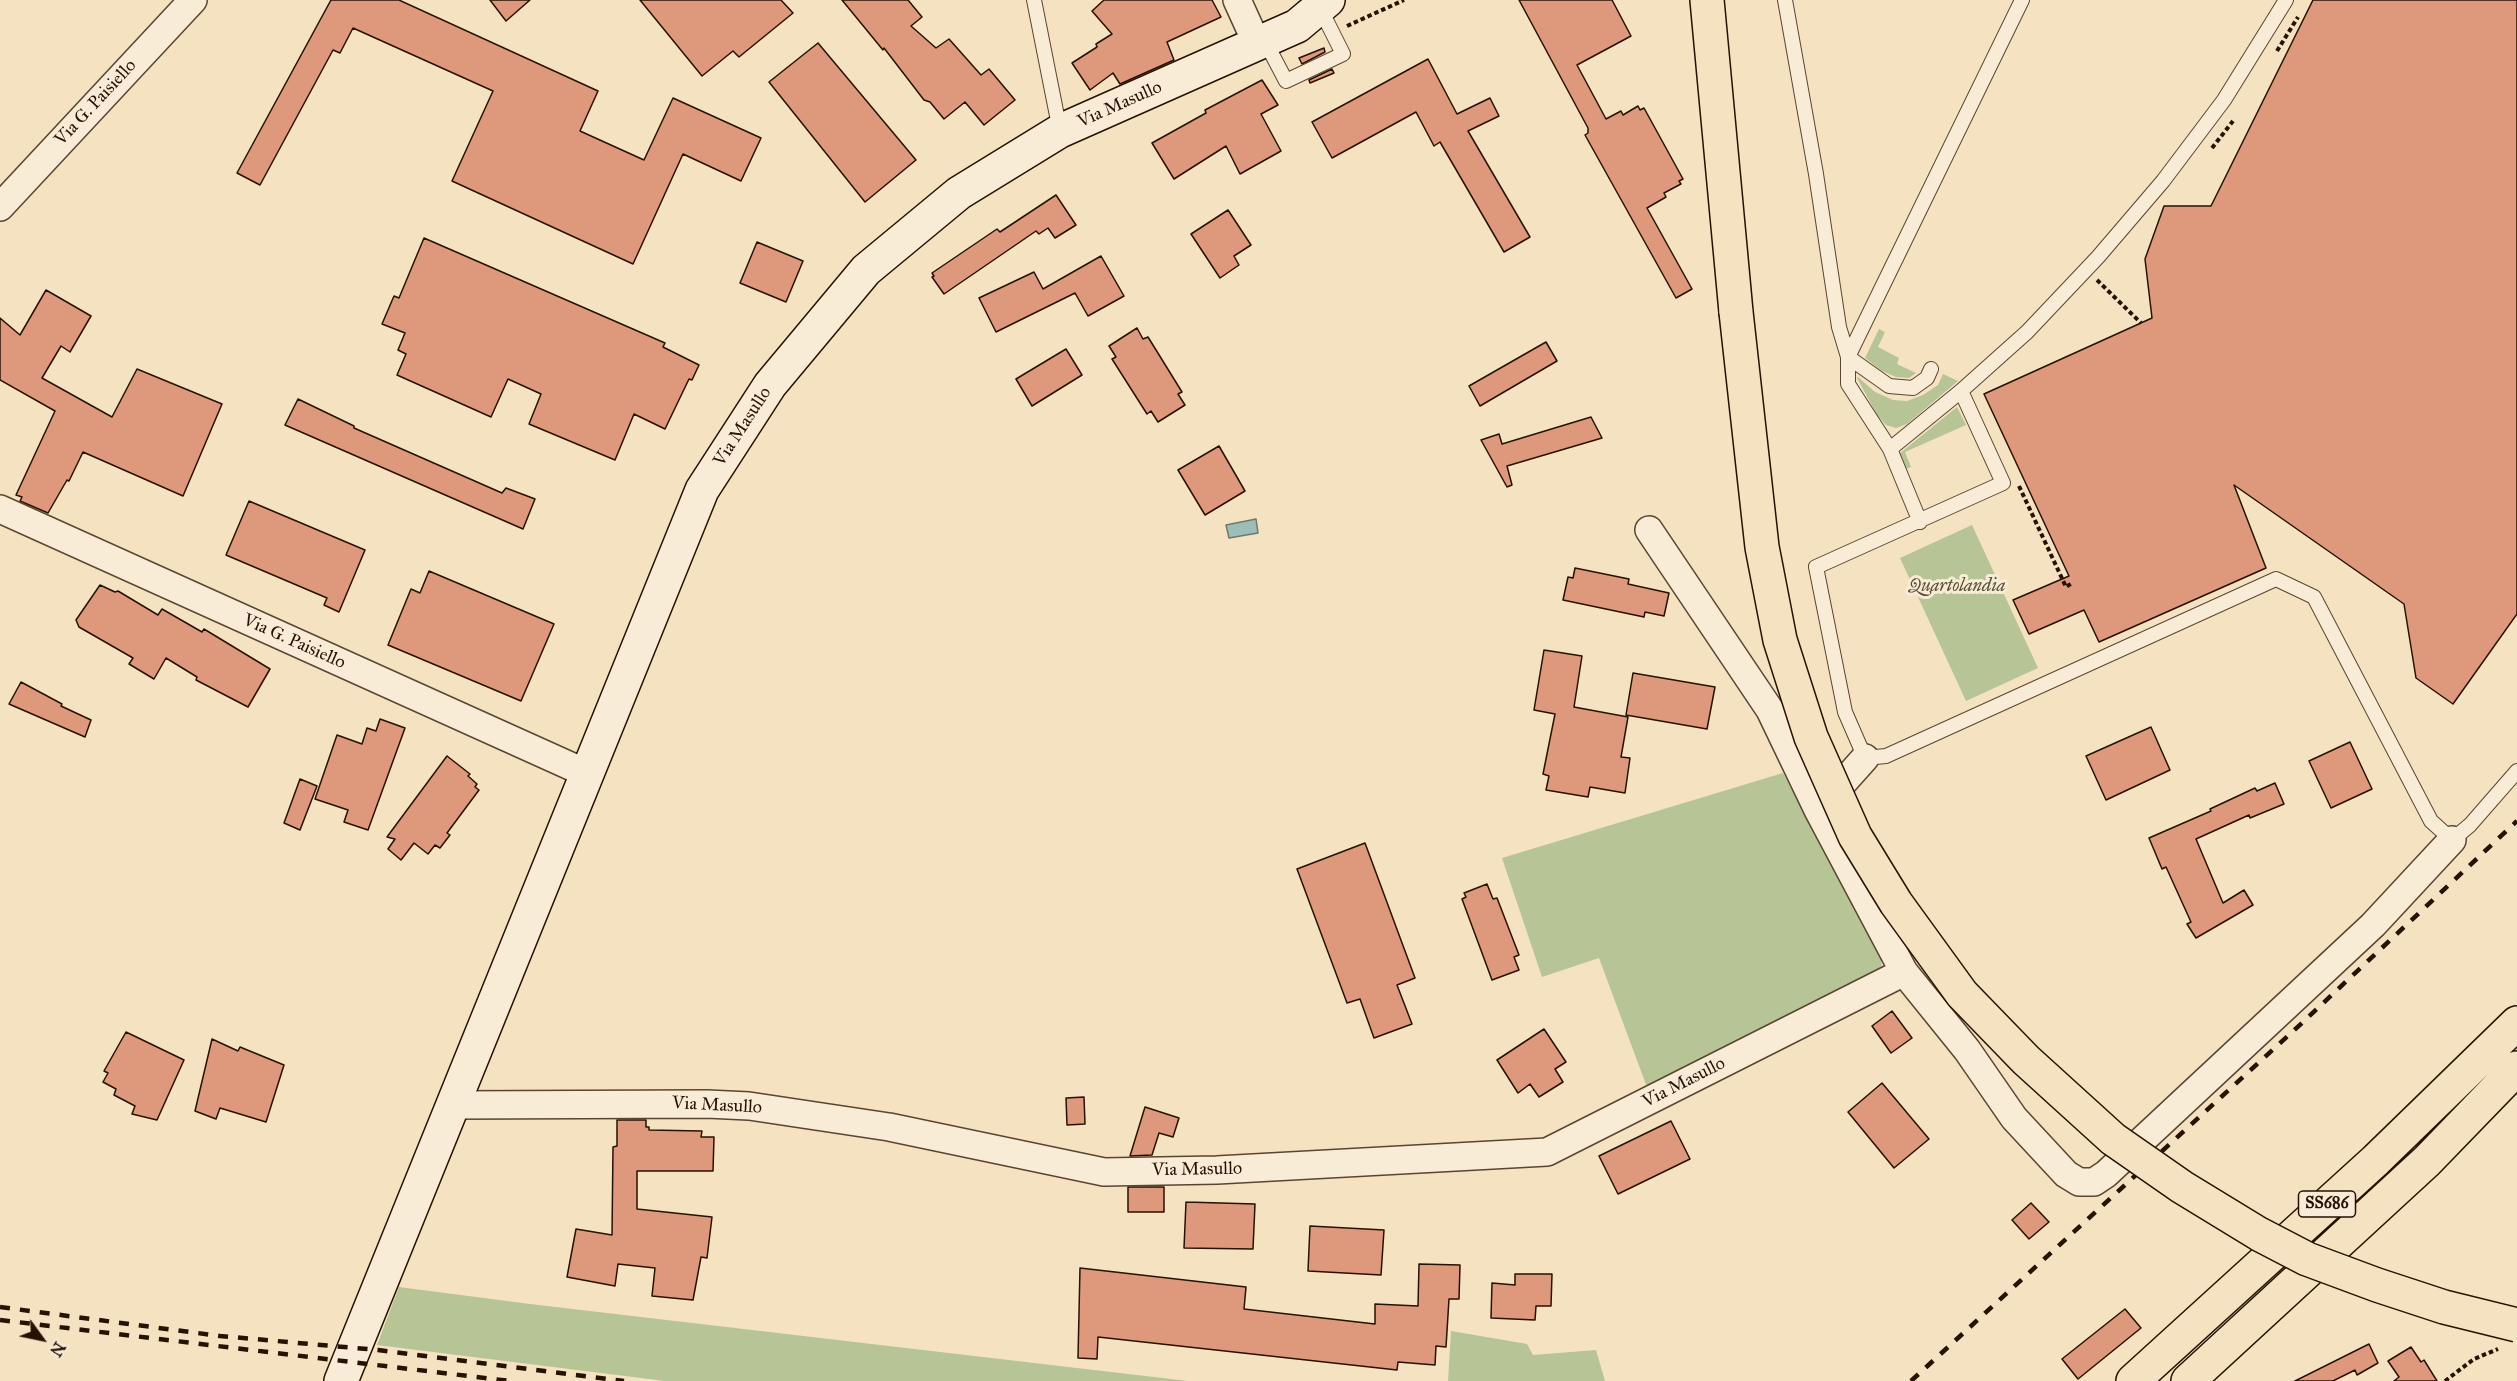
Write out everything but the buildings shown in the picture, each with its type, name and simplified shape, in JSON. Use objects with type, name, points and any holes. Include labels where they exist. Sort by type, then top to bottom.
[{"type":"highway","points":[[1707,0],[1736,312],[1762,547],[1780,640],[1808,726],[1855,836],[1896,903],[1962,994],[2026,1060],[2113,1138],[2182,1187],[2259,1234],[2307,1258],[2377,1285],[2444,1307],[2511,1336]]},
{"type":"highway","name":"SS686","points":[[2133,1381],[2376,1160],[2517,1023]]},
{"type":"highway","name":"SS686","points":[[2188,1381],[2427,1161],[2517,1068]]},
{"type":"highway","points":[[2427,1161],[2483,1132],[2517,1102]]},
{"type":"main road","name":"Via Masullo","points":[[341,1381],[702,490],[770,385],[867,270],[959,193],[1060,131],[1327,14]]},
{"type":"street","name":"Via G. Paisiello","points":[[0,207],[193,0]]},
{"type":"street","points":[[1237,0],[1261,43]]},
{"type":"street","name":"Via G. Paisiello","points":[[0,509],[588,774]]},
{"type":"street","points":[[1649,530],[1770,710],[1818,810],[1904,972],[1967,1050],[2014,1118],[2072,1179],[2086,1183],[2094,1182],[2106,1174],[2373,925],[2452,840]]},
{"type":"street","points":[[1818,810],[1865,758]]},
{"type":"street","name":"Via Masullo","points":[[453,1105],[707,1104],[749,1106],[889,1127],[1104,1172],[1217,1170],[1547,1152],[1904,972]]},
{"type":"lane","points":[[1034,0],[1060,131]]},
{"type":"lane","points":[[1785,0],[1816,174],[1839,327],[1848,357],[1848,384],[1890,450],[1920,522]]},
{"type":"lane","points":[[1848,357],[2022,0]]},
{"type":"lane","points":[[1890,450],[2027,332],[2062,296],[2163,180],[2224,100],[2286,0]]},
{"type":"lane","points":[[1261,43],[1286,81],[1343,54],[1327,14]]},
{"type":"lane","points":[[1848,357],[1889,386],[1912,388],[1927,378],[1931,369]]},
{"type":"lane","points":[[1960,391],[2003,483],[1816,567],[1845,712],[1865,758],[1886,756],[2276,579],[2314,597],[2432,821],[2452,840],[2470,825],[2517,771]]},
{"type":"path","points":[[1327,14],[1404,0]]},
{"type":"path","points":[[2275,55],[2303,8]]},
{"type":"path","points":[[2208,153],[2237,115]]},
{"type":"path","points":[[2089,287],[2102,273]]},
{"type":"path","points":[[2097,279],[2141,323]]},
{"type":"path","points":[[2016,480],[2066,587],[2072,583]]},
{"type":"path","points":[[2445,1381],[2474,1359],[2511,1336]]},
{"type":"green space","points":[[1879,329],[1885,332],[1878,347],[1899,358],[1897,364],[1916,373],[1909,378],[1896,377],[1882,371],[1865,358]]},
{"type":"green space","points":[[1943,374],[1958,381],[1907,424],[1896,428],[1886,425],[1877,415],[1857,378],[1875,392],[1893,400],[1907,401],[1923,395],[1938,385]]},
{"type":"green space","points":[[1957,407],[1966,425],[1905,452],[1911,467],[1905,469],[1899,454]]},
{"type":"green space","name":"Quartolandia","points":[[1972,525],[2038,668],[1966,701],[1900,558]]},
{"type":"green space","points":[[1783,773],[1881,956],[1882,972],[1648,1090],[1599,958],[1542,977],[1502,858]]},
{"type":"green space","points":[[399,1287],[1188,1381],[665,1381],[377,1345]]},
{"type":"green space","points":[[1451,1331],[1527,1344],[1533,1355],[1596,1350],[1605,1381],[1448,1381]]},
{"type":"water","points":[[1256,519],[1258,533],[1229,538],[1226,525]]},
{"type":"railway","points":[[1911,1381],[2303,1022],[2517,821]]},
{"type":"railway","points":[[0,1307],[220,1336],[378,1350],[624,1381]]},
{"type":"railway","points":[[0,1320],[510,1381]]}]
